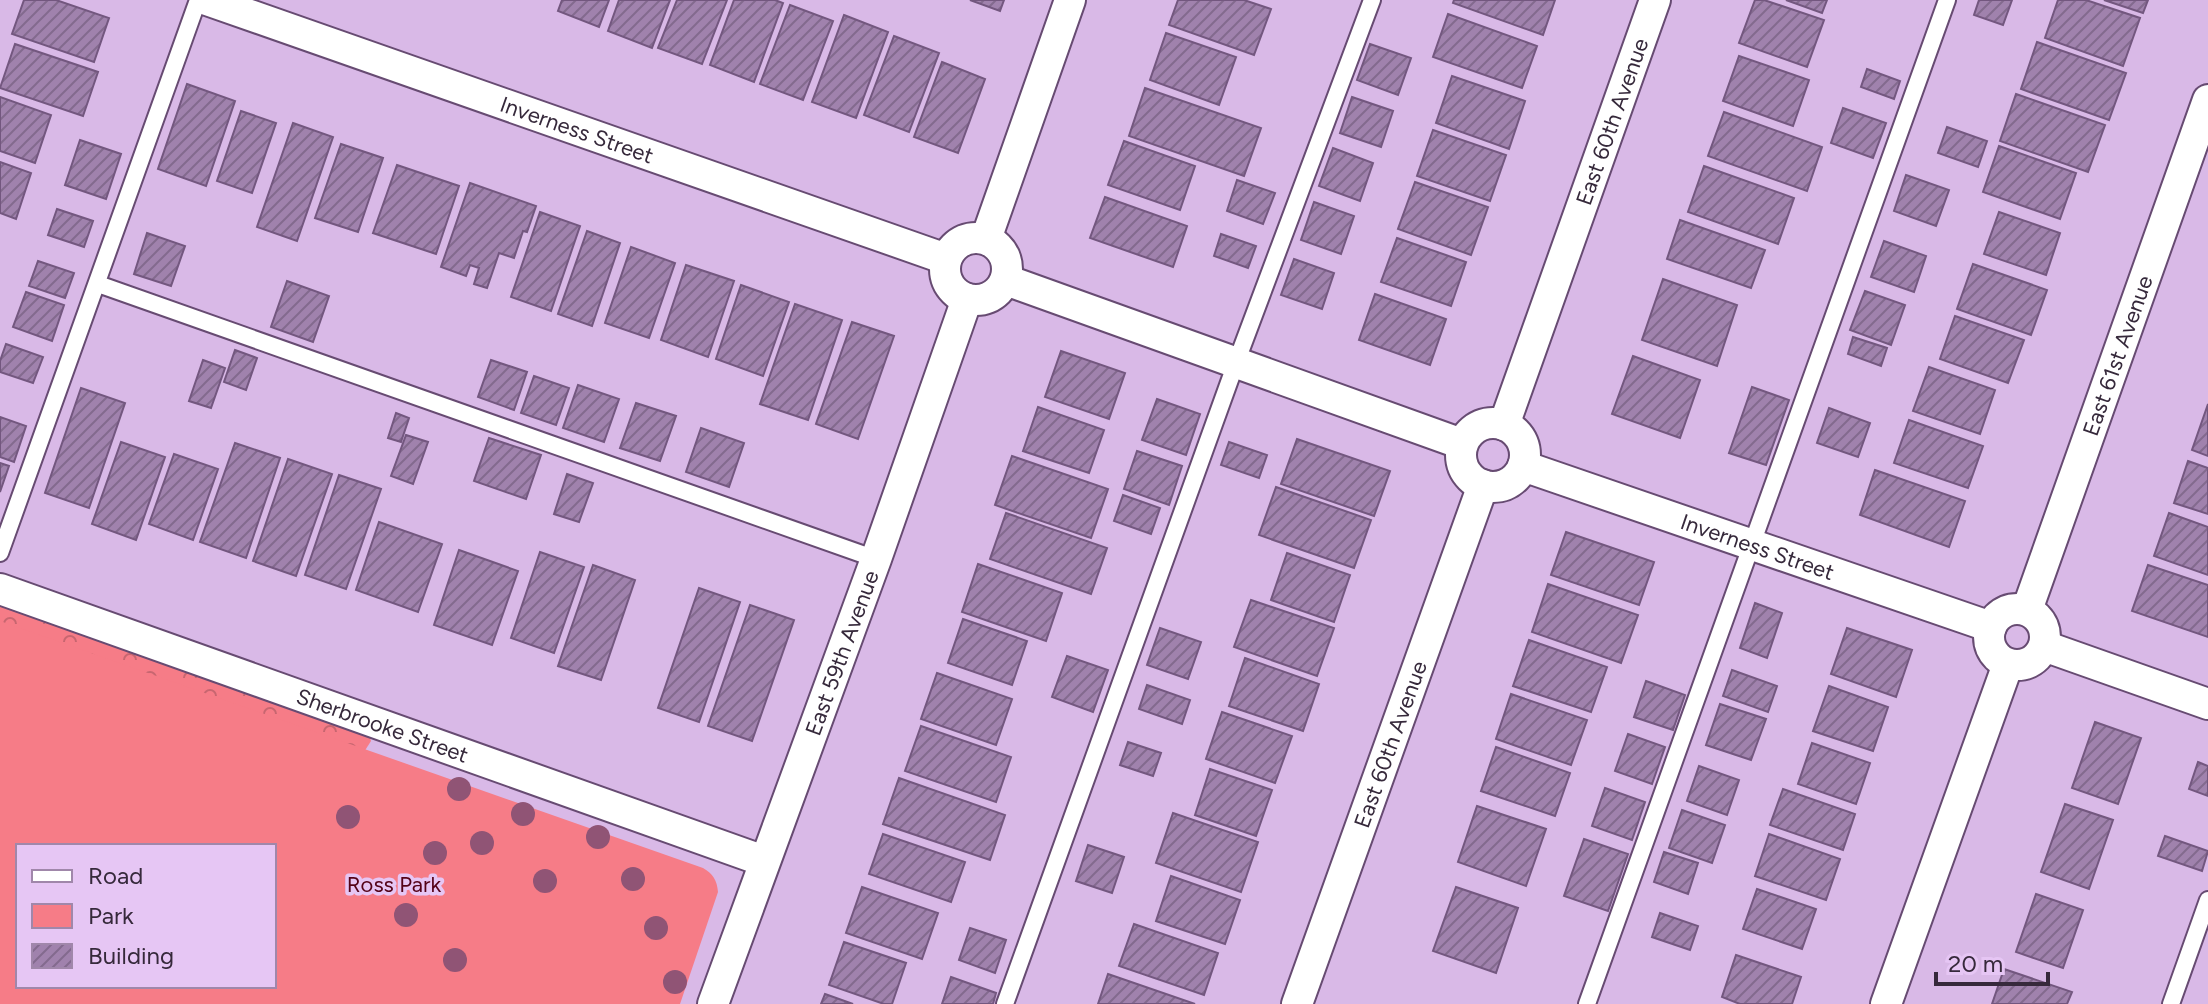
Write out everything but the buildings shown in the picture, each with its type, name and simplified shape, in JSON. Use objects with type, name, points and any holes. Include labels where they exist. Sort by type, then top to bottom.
[{"type":"street","name":"Inverness Street","points":[[207,0],[946,259]]},
{"type":"street","points":[[986,239],[1070,0]]},
{"type":"street","name":"East 60th Avenue","points":[[1504,425],[1655,0]]},
{"type":"street","name":"East 61st Avenue","points":[[2027,610],[2208,100]]},
{"type":"street","points":[[967,239],[986,239],[1002,251],[1006,260],[1006,280],[994,295],[976,301],[967,299],[950,288],[946,279],[946,259],[958,243],[967,239]]},
{"type":"street","points":[[1006,280],[1462,444]]},
{"type":"street","name":"East 59th Avenue","points":[[713,1004],[876,559],[967,299]]},
{"type":"street","points":[[1485,424],[1504,425],[1519,437],[1523,447],[1523,466],[1518,474],[1502,485],[1483,485],[1466,473],[1462,464],[1462,444],[1475,428],[1485,424]]},
{"type":"street","name":"Inverness Street","points":[[1523,466],[1991,627]]},
{"type":"street","name":"East 60th Avenue","points":[[1297,1004],[1483,485]]},
{"type":"street","name":"Sherbrooke Street","points":[[0,589],[764,861]]},
{"type":"street","points":[[2018,608],[2027,610],[2041,621],[2046,638],[2044,646],[2040,654],[2026,664],[2008,664],[1994,653],[1990,645],[1991,627],[2001,613],[2018,608]]},
{"type":"street","points":[[2044,646],[2208,704]]},
{"type":"street","points":[[1886,1004],[2008,664]]},
{"type":"lane","points":[[0,553],[198,0]]},
{"type":"lane","points":[[1005,1004],[1236,363],[1372,0]]},
{"type":"lane","points":[[1587,1004],[1947,0]]},
{"type":"lane","points":[[98,284],[876,559]]},
{"type":"lane","points":[[2171,1004],[2208,900]]},
{"type":"green space","points":[[0,587],[367,727],[371,741],[359,760],[0,662]]},
{"type":"green space","name":"Ross Park","points":[[0,621],[703,868],[714,878],[718,892],[680,1004],[0,1004]]}]
